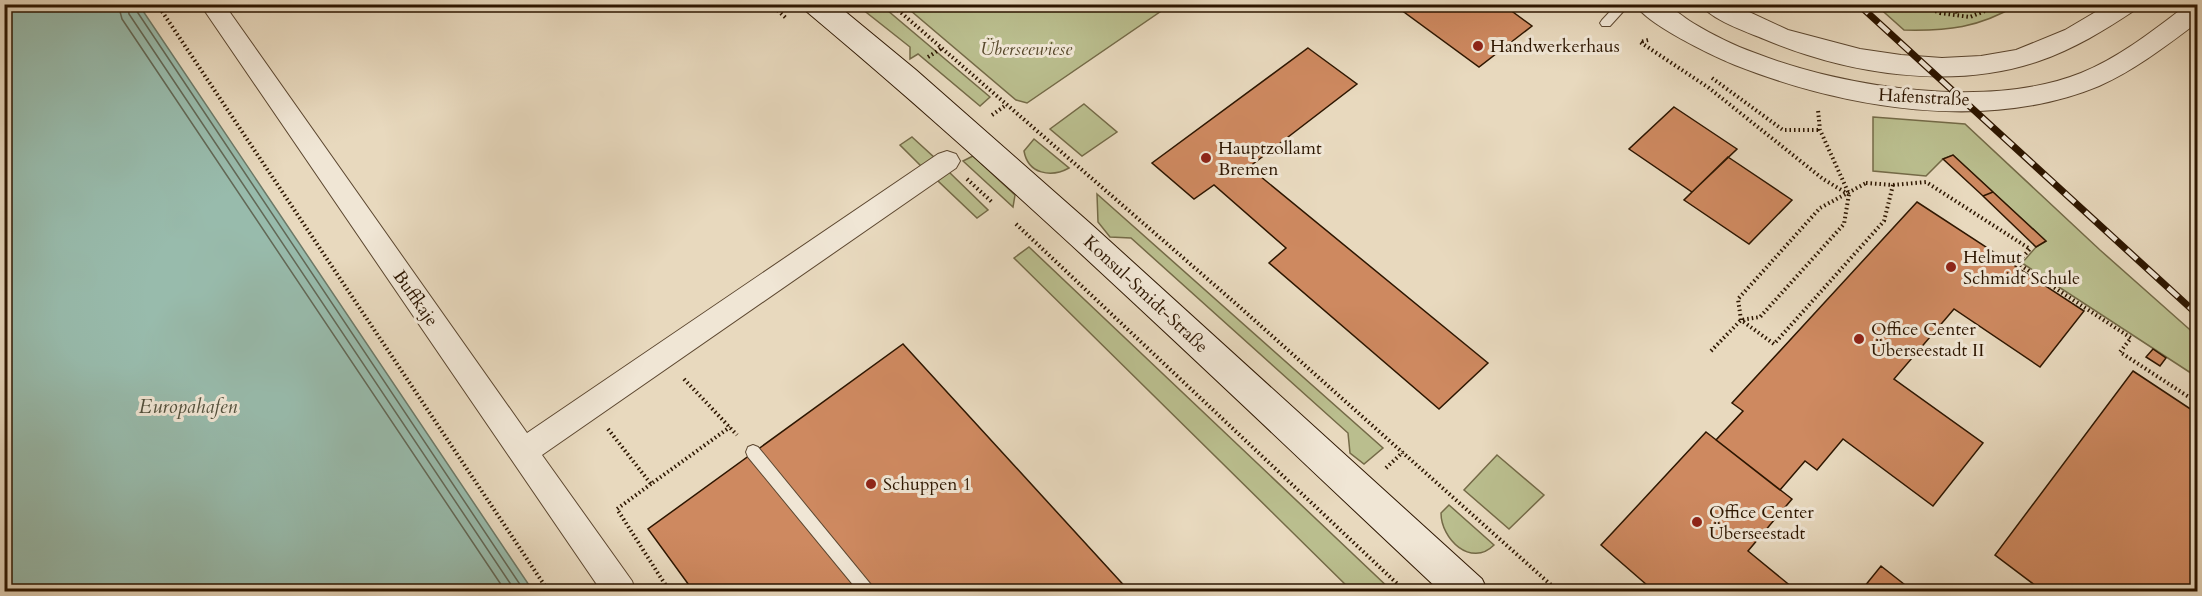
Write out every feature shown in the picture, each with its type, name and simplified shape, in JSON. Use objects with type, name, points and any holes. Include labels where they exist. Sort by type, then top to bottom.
[{"type":"street","name":"Buffkaje","points":[[211,4],[621,591]]},
{"type":"street","name":"Konsul-Smidt-Straße","points":[[816,4],[950,116],[1469,591]]},
{"type":"street","name":"Hafenstraße","points":[[1646,4],[1703,39],[1748,61],[1855,92],[1935,100],[2005,100],[2072,86],[2135,58],[2198,9]]},
{"type":"street","name":"Hafenstraße","points":[[1712,4],[1784,38],[1842,55],[1900,64],[1962,67],[2016,59],[2059,43],[2127,4]]},
{"type":"street","points":[[524,451],[947,161]]},
{"type":"lane","points":[[1606,23],[1625,4]]},
{"type":"lane","points":[[753,452],[869,591]]},
{"type":"path","points":[[157,4],[549,591]]},
{"type":"path","points":[[891,4],[1243,310],[1559,591]]},
{"type":"path","points":[[1919,4],[1934,14],[1944,16],[1959,14],[1970,18],[2002,4]]},
{"type":"path","points":[[1952,4],[1959,14]]},
{"type":"path","points":[[1655,39],[1640,42],[1709,88],[1823,178],[1849,194]]},
{"type":"path","points":[[1711,77],[1783,130],[1820,130],[1849,194],[1844,224],[1760,317],[1741,320],[1711,351]]},
{"type":"path","points":[[947,161],[998,207]]},
{"type":"path","points":[[1893,185],[1884,221],[1774,344],[1741,320],[1738,299],[1820,208],[1866,183],[1893,185],[1926,182],[2030,249],[2018,263],[2132,338],[2120,352],[2198,404]]},
{"type":"path","points":[[1016,223],[1406,591]]},
{"type":"path","points":[[683,378],[753,452]]},
{"type":"path","points":[[670,591],[617,509],[730,427]]},
{"type":"path","points":[[610,432],[651,484]]},
{"type":"green space","points":[[857,5],[881,5],[990,97],[980,106],[918,54],[910,59],[910,47]]},
{"type":"green space","name":"Überseewiese","points":[[904,5],[1170,5],[1027,103],[1016,100]]},
{"type":"green space","points":[[1876,5],[2017,5],[1989,19],[1949,29],[1904,30]]},
{"type":"green space","points":[[1084,104],[1117,132],[1082,156],[1050,129]]},
{"type":"green space","points":[[1873,117],[1965,124],[2100,250],[2197,336],[2197,377],[2022,263],[2036,247],[2046,241],[1953,155],[1943,159],[1926,176],[1873,171]]},
{"type":"green space","points":[[912,137],[936,159],[923,168],[900,145]]},
{"type":"green space","points":[[1034,139],[1069,168],[1048,173],[1041,172],[1030,165],[1024,151]]},
{"type":"green space","points":[[973,156],[1015,195],[1013,207],[963,161]]},
{"type":"green space","points":[[949,172],[988,210],[977,218],[937,180]]},
{"type":"green space","points":[[1097,194],[1383,448],[1364,464],[1350,453],[1348,433],[1131,238],[1110,237],[1098,222]]},
{"type":"green space","points":[[1029,247],[1392,591],[1352,591],[1014,258]]},
{"type":"green space","points":[[1497,455],[1544,495],[1509,529],[1464,490]]},
{"type":"green space","points":[[1449,505],[1494,545],[1485,551],[1476,553],[1467,552],[1452,541],[1442,523],[1441,513]]},
{"type":"water","name":"Europahafen","points":[[4,5],[139,5],[533,591],[5,591]]},
{"type":"building","name":"Handwerkerhaus","points":[[1393,4],[1502,4],[1532,26],[1479,67]]},
{"type":"building","points":[[1308,48],[1357,84],[1249,167],[1488,363],[1439,409],[1269,263],[1286,248],[1214,185],[1194,199],[1152,163]]},
{"type":"building","points":[[1674,107],[1737,149],[1692,192],[1629,149]]},
{"type":"building","points":[[1953,155],[1993,192],[1983,196],[1943,159]]},
{"type":"building","points":[[1728,157],[1792,200],[1749,244],[1684,200]]},
{"type":"building","points":[[1993,192],[2046,241],[2036,247],[1983,196]]},
{"type":"building","name":"Office Center Überseestadt II","points":[[1917,202],[2084,311],[2040,367],[1954,309],[1894,379],[1983,443],[1933,506],[1843,439],[1817,470],[1805,461],[1780,490],[1716,440],[1743,411],[1732,403]]},
{"type":"building","name":"Schuppen 1","points":[[903,344],[1130,592],[694,592],[648,529]]},
{"type":"building","points":[[2153,349],[2166,358],[2160,366],[2146,357]]},
{"type":"building","points":[[2133,371],[2198,414],[2198,592],[2044,592],[1995,555]]},
{"type":"building","name":"Office Center Überseestadt","points":[[1706,432],[1792,499],[1748,551],[1798,592],[1655,592],[1601,545]]},
{"type":"building","points":[[1881,566],[1914,592],[1860,592]]},
{"type":"railway","points":[[1858,4],[2198,315]]},
{"type":"place","name":"Handwerkerhaus","points":[[1478,46]]},
{"type":"place","name":"Hauptzollamt Bremen","points":[[1206,158]]},
{"type":"place","name":"Helmut Schmidt Schule","points":[[1951,267]]},
{"type":"place","name":"Office Center Überseestadt II","points":[[1859,339]]},
{"type":"place","name":"Schuppen 1","points":[[871,484]]},
{"type":"place","name":"Office Center Überseestadt","points":[[1697,522]]}]
